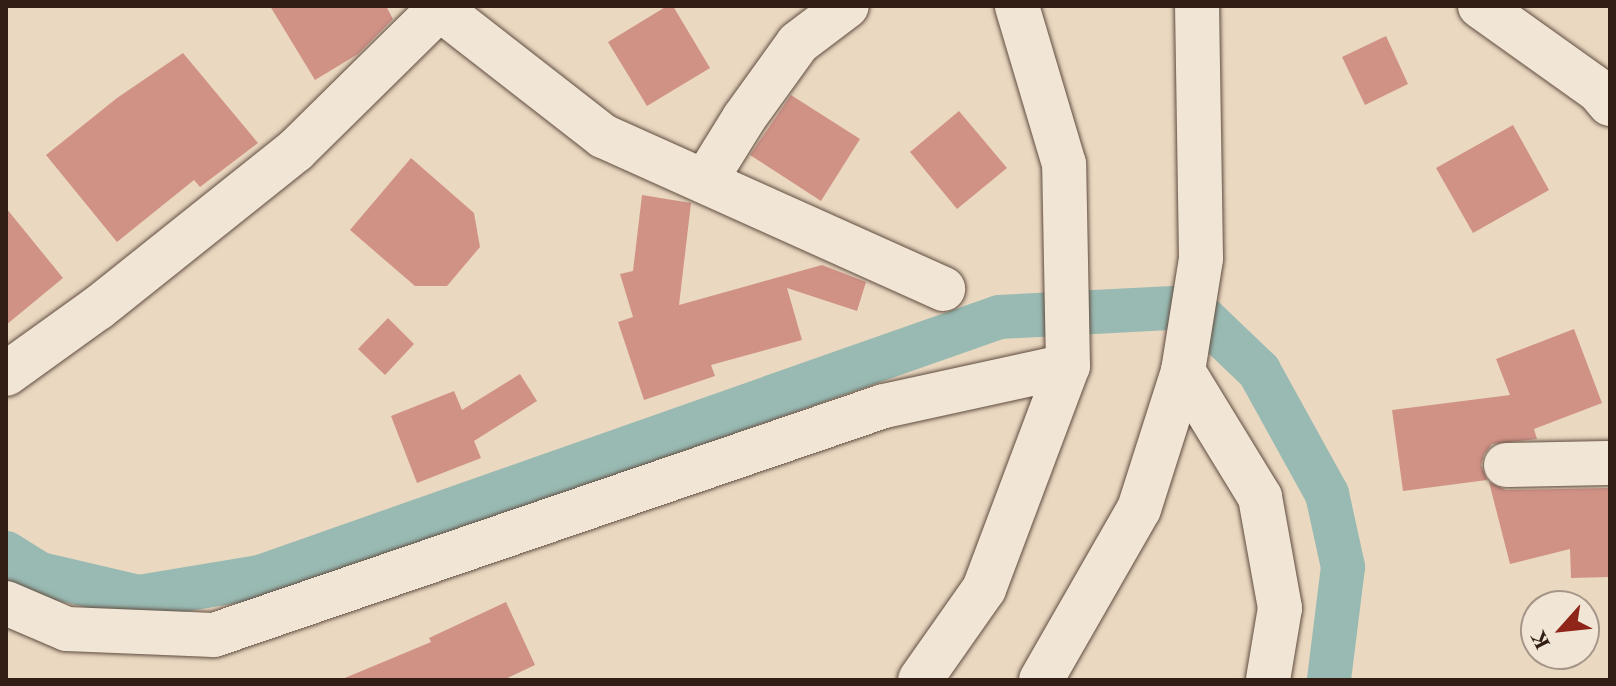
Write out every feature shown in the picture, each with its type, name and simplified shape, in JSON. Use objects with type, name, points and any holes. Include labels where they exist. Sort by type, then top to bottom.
[{"type":"street","points":[[705,181],[744,118],[798,43],[847,6]]},
{"type":"street","points":[[920,680],[984,589],[1067,354],[1064,164],[1017,6]]},
{"type":"street","points":[[1041,680],[1139,509],[1185,361],[1201,258],[1197,6]]},
{"type":"street","points":[[1480,6],[1599,91],[1610,104]]},
{"type":"street","points":[[6,374],[98,308],[296,150],[437,8],[603,136],[943,289]]},
{"type":"street","points":[[6,603],[67,629],[214,635],[884,406],[1067,354]]},
{"type":"street","points":[[1185,361],[1260,497],[1280,608],[1268,680]]},
{"type":"street","points":[[1506,465],[1610,463]]},
{"type":"building","points":[[270,6],[386,6],[393,19],[358,54],[315,80]]},
{"type":"building","points":[[667,6],[673,6],[710,68],[647,106],[608,42]]},
{"type":"building","points":[[1386,36],[1408,84],[1365,105],[1342,57]]},
{"type":"building","points":[[183,53],[258,143],[200,187],[194,180],[117,242],[46,155],[117,98]]},
{"type":"building","points":[[791,95],[860,139],[821,201],[750,155]]},
{"type":"building","points":[[959,111],[1007,168],[957,209],[910,152]]},
{"type":"building","points":[[1513,125],[1549,190],[1473,233],[1436,168]]},
{"type":"building","points":[[411,158],[474,213],[480,247],[447,286],[415,286],[350,230]]},
{"type":"building","points":[[642,195],[691,203],[679,305],[822,265],[866,282],[857,311],[787,288],[802,340],[711,365],[715,376],[644,400],[618,322],[633,317],[620,274],[633,271]]},
{"type":"building","points":[[6,208],[63,278],[6,325]]},
{"type":"building","points":[[388,318],[414,344],[385,375],[358,349]]},
{"type":"building","points":[[1574,329],[1602,403],[1534,429],[1537,439],[1492,444],[1484,454],[1481,465],[1487,480],[1403,491],[1392,410],[1510,395],[1496,359]]},
{"type":"building","points":[[520,374],[537,401],[474,441],[481,458],[417,483],[391,416],[454,391],[462,410]]},
{"type":"building","points":[[1489,482],[1506,490],[1610,488],[1610,577],[1571,578],[1570,549],[1510,564]]},
{"type":"building","points":[[506,602],[535,665],[503,680],[340,680],[431,642],[429,638]]},
{"type":"waterway","points":[[6,553],[40,574],[139,597],[260,577],[999,317],[1192,307],[1259,371],[1327,494],[1343,567],[1329,680]]}]
